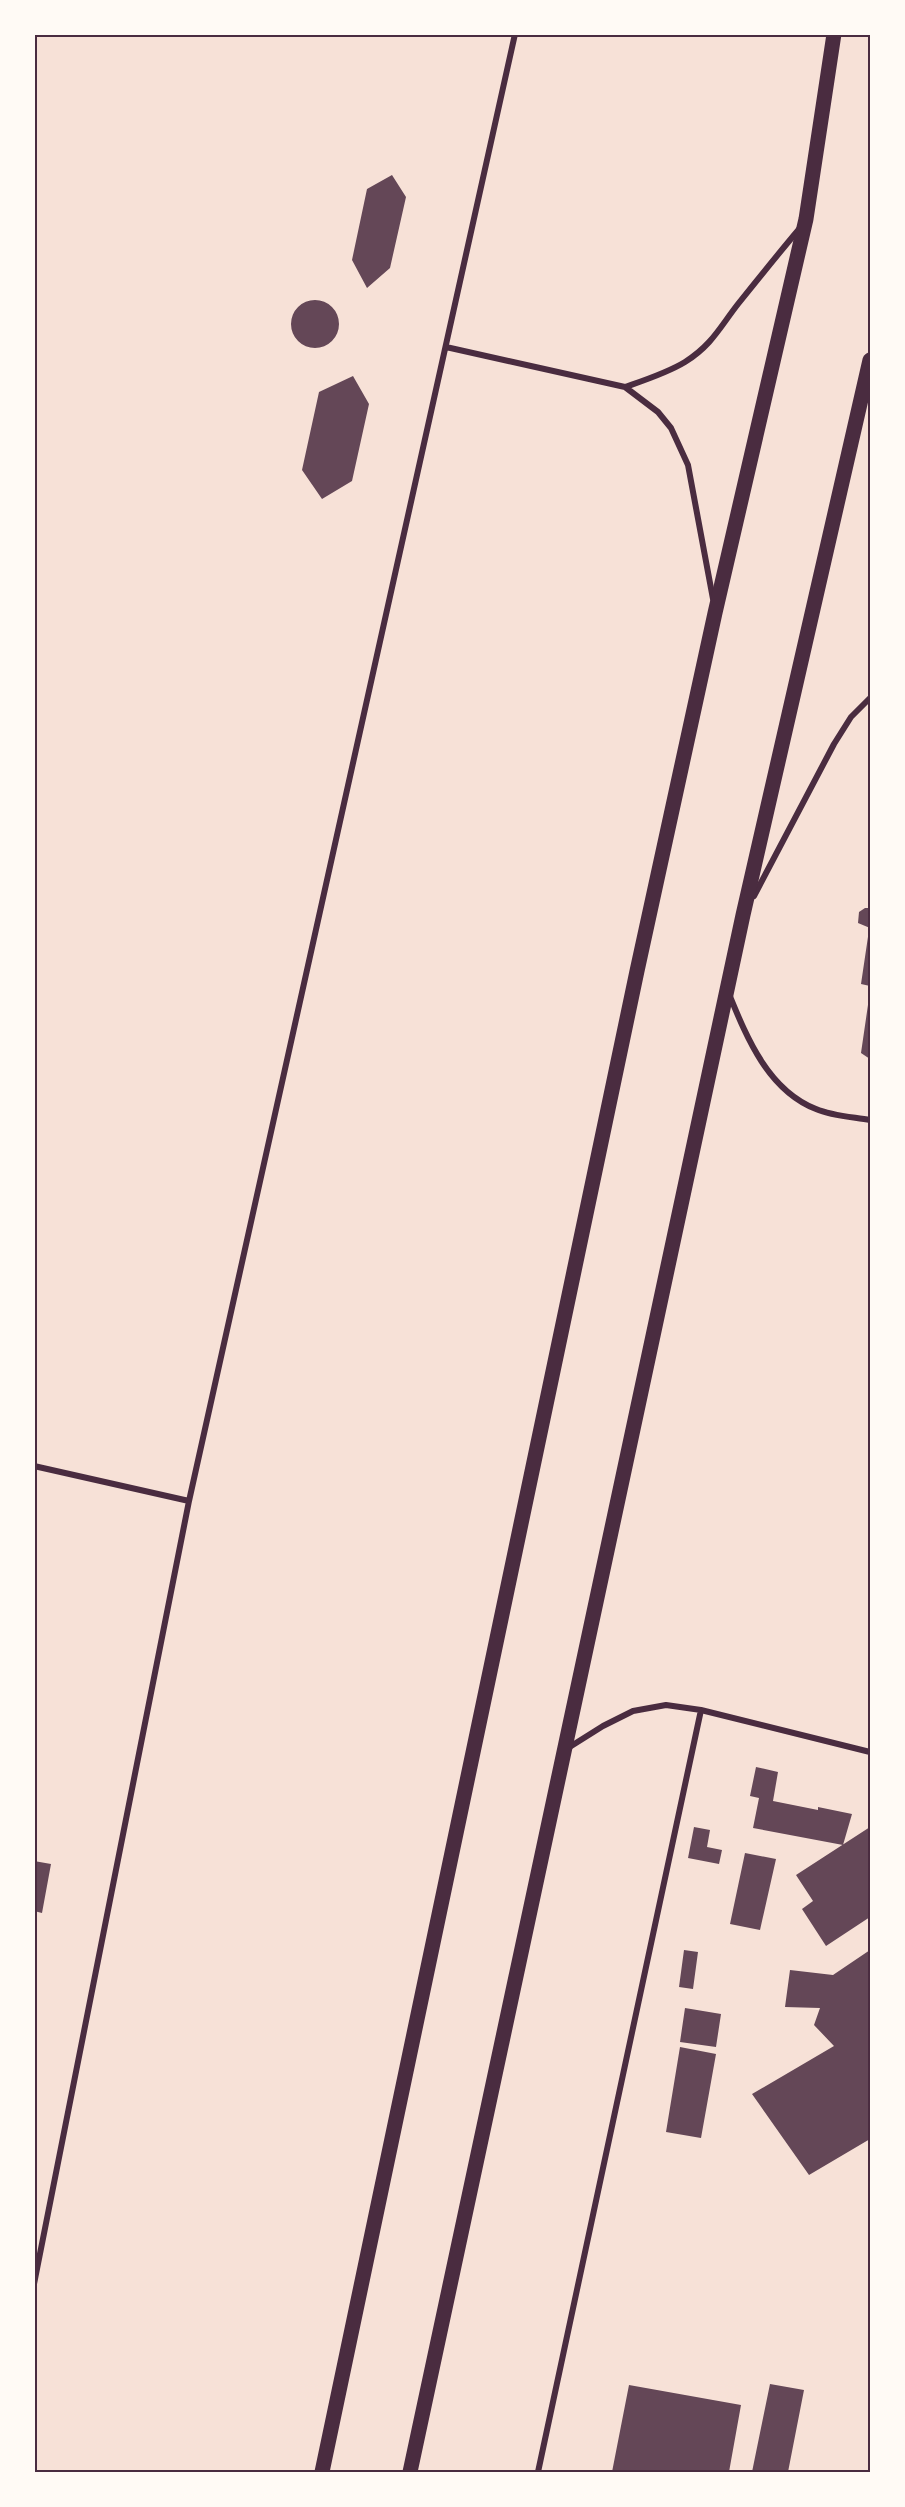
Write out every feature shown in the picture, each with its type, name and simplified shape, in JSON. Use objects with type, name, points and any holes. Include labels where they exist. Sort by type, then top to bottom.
[{"type":"main road","points":[[322,2472],[611,1093],[715,613],[806,219],[834,34]]},
{"type":"main road","points":[[410,2472],[744,915],[870,360]]},
{"type":"street","points":[[34,2284],[189,1501],[515,34]]},
{"type":"street","points":[[625,387],[676,366],[703,349],[723,327],[736,307],[806,219]]},
{"type":"street","points":[[446,347],[625,387],[658,412],[671,428],[688,465],[715,613]]},
{"type":"street","points":[[744,915],[834,744],[851,717],[870,698]]},
{"type":"street","points":[[728,991],[750,1044],[773,1077],[792,1095],[816,1110],[870,1120]]},
{"type":"street","points":[[34,1466],[189,1501]]},
{"type":"street","points":[[565,1750],[603,1726],[633,1711],[666,1705],[701,1710],[870,1752]]},
{"type":"street","points":[[538,2472],[701,1710]]},
{"type":"building","points":[[392,175],[406,197],[390,268],[367,288],[352,260],[367,189]]},
{"type":"building","points":[[315,300],[332,307],[339,324],[332,341],[315,348],[298,341],[291,324],[298,307]]},
{"type":"building","points":[[353,376],[369,404],[352,481],[322,499],[302,470],[319,392]]},
{"type":"building","points":[[870,908],[870,928],[858,923],[859,912]]},
{"type":"building","points":[[870,930],[870,986],[861,984]]},
{"type":"building","points":[[870,998],[870,1059],[861,1053]]},
{"type":"building","points":[[756,1767],[778,1772],[773,1801],[852,1814],[843,1845],[753,1828],[759,1798],[750,1796]]},
{"type":"building","points":[[694,1827],[710,1830],[707,1847],[722,1850],[719,1864],[688,1858]]},
{"type":"building","points":[[870,1827],[870,1917],[826,1946],[802,1909],[813,1901],[796,1875]]},
{"type":"building","points":[[745,1853],[776,1859],[760,1930],[730,1924]]},
{"type":"building","points":[[34,1861],[51,1864],[42,1913],[34,1911]]},
{"type":"building","points":[[684,1950],[698,1952],[693,1989],[679,1987]]},
{"type":"building","points":[[870,1950],[870,2139],[809,2175],[752,2094],[834,2046],[814,2025],[820,2008],[785,2007],[790,1970],[833,1975]]},
{"type":"building","points":[[685,2008],[721,2014],[716,2047],[680,2042]]},
{"type":"building","points":[[680,2047],[716,2054],[701,2138],[666,2132]]},
{"type":"building","points":[[770,2384],[804,2390],[788,2472],[752,2472]]},
{"type":"building","points":[[629,2385],[741,2405],[729,2472],[612,2472]]}]
